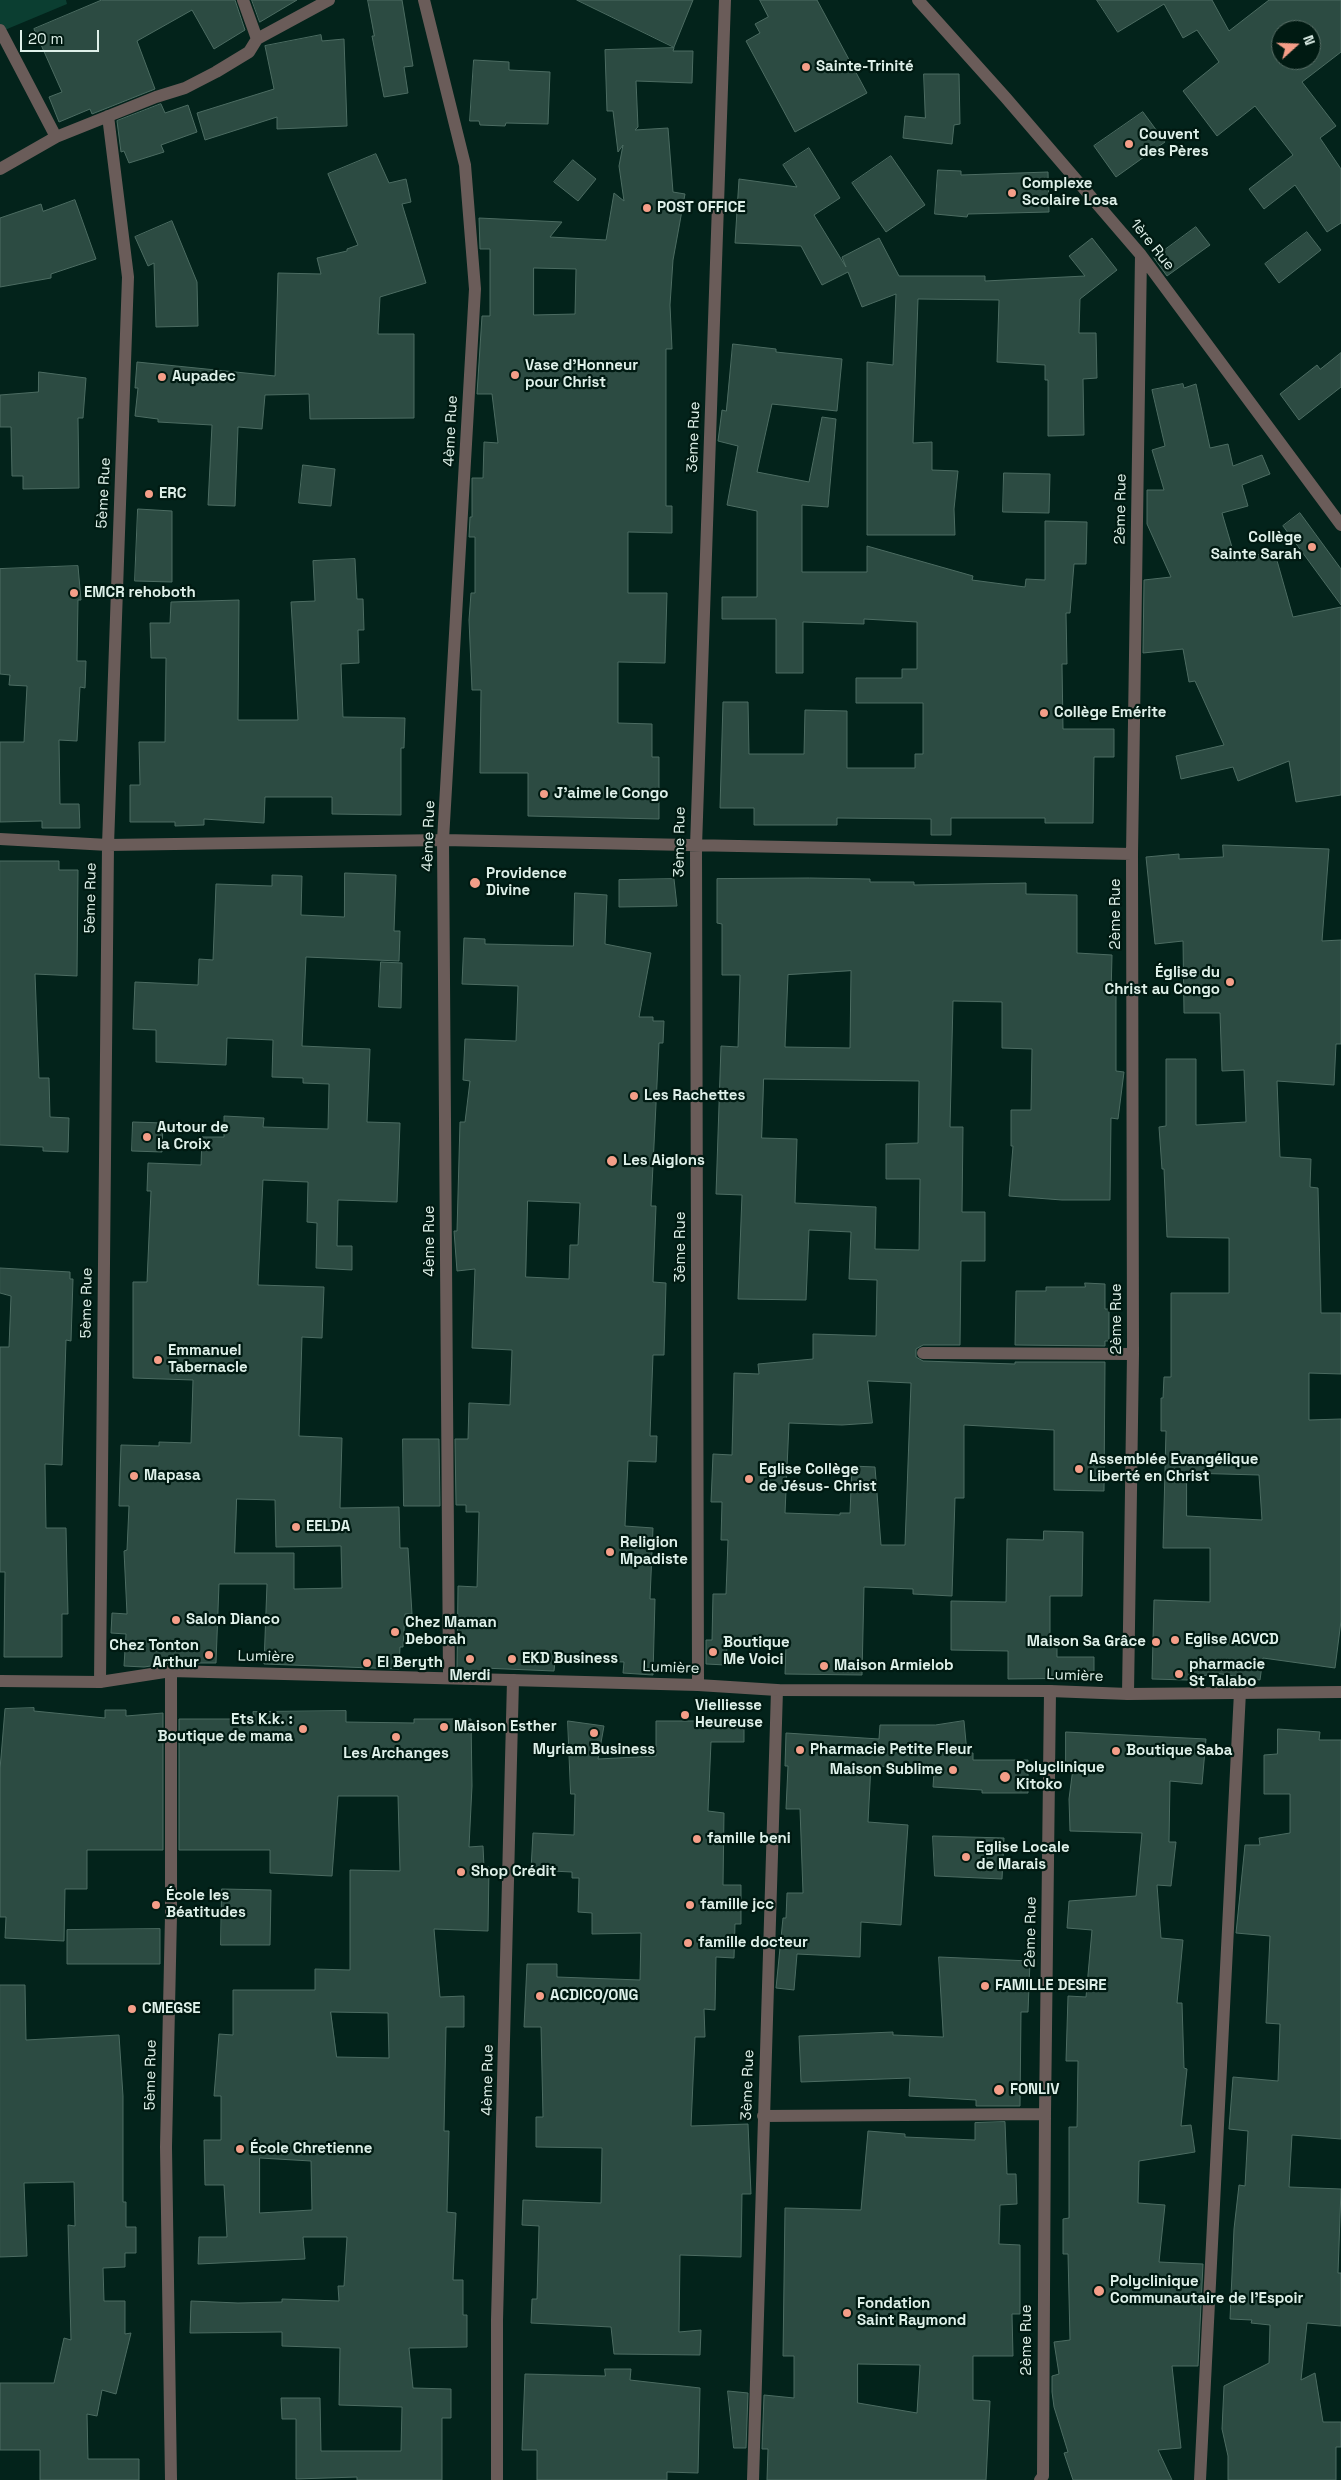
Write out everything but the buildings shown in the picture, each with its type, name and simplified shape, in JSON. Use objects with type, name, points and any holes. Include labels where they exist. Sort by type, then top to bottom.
[{"type":"street","points":[[243,0],[257,39]]},
{"type":"street","points":[[0,169],[56,137],[156,96],[185,88],[250,52],[257,39],[329,0]]},
{"type":"street","name":"4ème Rue","points":[[424,0],[465,166],[475,289],[443,840],[448,1678]]},
{"type":"street","name":"3ème Rue","points":[[698,1684],[696,846],[725,0]]},
{"type":"street","name":"1ère Rue","points":[[918,0],[1141,255],[1341,525]]},
{"type":"street","points":[[0,30],[56,137]]},
{"type":"street","name":"5ème Rue","points":[[100,1682],[108,845],[128,277],[108,116]]},
{"type":"street","name":"2ème Rue","points":[[1128,1694],[1133,1354],[1132,854],[1141,255]]},
{"type":"street","points":[[0,839],[108,845],[443,840],[1132,854]]},
{"type":"street","points":[[923,1353],[1133,1354]]},
{"type":"street","name":"5ème Rue","points":[[171,1671],[170,1915],[166,2147],[171,2480]]},
{"type":"street","name":"Lumière","points":[[0,1681],[100,1682],[171,1671],[698,1684],[777,1690],[1050,1691],[1128,1694],[1341,1692]]},
{"type":"street","name":"4ème Rue","points":[[497,2480],[497,2320],[513,1680]]},
{"type":"street","name":"3ème Rue","points":[[753,2480],[777,1690]]},
{"type":"street","name":"2ème Rue","points":[[1042,2478],[1044,2114],[1050,1691]]},
{"type":"street","points":[[1200,2480],[1240,1692]]},
{"type":"street","points":[[763,2116],[1044,2114]]},
{"type":"green space","points":[[0,0],[66,0],[67,4],[0,32]]},
{"type":"place","name":"Sainte-Trinité","points":[[806,67]]},
{"type":"place","name":"Couvent des Pères","points":[[1129,144]]},
{"type":"place","name":"Complexe Scolaire Losa","points":[[1012,193]]},
{"type":"place","name":"POST OFFICE","points":[[647,208]]},
{"type":"place","name":"Vase d'Honneur pour Christ","points":[[515,375]]},
{"type":"place","name":"Aupadec","points":[[162,377]]},
{"type":"place","name":"ERC","points":[[149,494]]},
{"type":"place","name":"Collège Sainte Sarah","points":[[1312,547]]},
{"type":"place","name":"EMCR rehoboth","points":[[74,593]]},
{"type":"place","name":"Collège Emérite","points":[[1044,713]]},
{"type":"place","name":"J'aime le Congo","points":[[544,794]]},
{"type":"place","name":"Providence Divine","points":[[475,883]]},
{"type":"place","name":"Église du Christ au Congo","points":[[1230,982]]},
{"type":"place","name":"Les Rachettes","points":[[634,1096]]},
{"type":"place","name":"Autour de la Croix","points":[[147,1137]]},
{"type":"place","name":"Les Aiglons","points":[[612,1161]]},
{"type":"place","name":"Emmanuel Tabernacle","points":[[158,1360]]},
{"type":"place","name":"Assemblée Evangélique Liberté en Christ","points":[[1079,1469]]},
{"type":"place","name":"Mapasa","points":[[134,1476]]},
{"type":"place","name":"Eglise Collège de Jésus- Christ","points":[[749,1479]]},
{"type":"place","name":"EELDA","points":[[296,1527]]},
{"type":"place","name":"Religion Mpadiste","points":[[610,1552]]},
{"type":"place","name":"Salon Dianco","points":[[176,1620]]},
{"type":"place","name":"Chez Maman Deborah","points":[[395,1632]]},
{"type":"place","name":"Eglise ACVCD","points":[[1175,1640]]},
{"type":"place","name":"Maison Sa Grâce","points":[[1156,1642]]},
{"type":"place","name":"Boutique Me Voici","points":[[713,1652]]},
{"type":"place","name":"Chez Tonton Arthur","points":[[209,1655]]},
{"type":"place","name":"Merdi","points":[[470,1659]]},
{"type":"place","name":"EKD Business","points":[[512,1659]]},
{"type":"place","name":"El Beryth","points":[[367,1663]]},
{"type":"place","name":"Maison Armielob","points":[[824,1666]]},
{"type":"place","name":"pharmacie St Talabo","points":[[1179,1674]]},
{"type":"place","name":"Vielliesse Heureuse","points":[[685,1715]]},
{"type":"place","name":"Maison Esther","points":[[444,1727]]},
{"type":"place","name":"Ets K.k. : Boutique de mama","points":[[303,1729]]},
{"type":"place","name":"Myriam Business","points":[[594,1733]]},
{"type":"place","name":"Les Archanges","points":[[396,1737]]},
{"type":"place","name":"Pharmacie Petite Fleur","points":[[800,1750]]},
{"type":"place","name":"Boutique Saba","points":[[1116,1751]]},
{"type":"place","name":"Maison Sublime","points":[[953,1770]]},
{"type":"place","name":"Polyclinique Kitoko","points":[[1005,1777]]},
{"type":"place","name":"famille beni","points":[[697,1839]]},
{"type":"place","name":"Eglise Locale de Marais","points":[[966,1857]]},
{"type":"place","name":"Shop Crédit","points":[[461,1872]]},
{"type":"place","name":"École les Béatitudes","points":[[156,1905]]},
{"type":"place","name":"famille jcc","points":[[690,1905]]},
{"type":"place","name":"famille docteur","points":[[688,1943]]},
{"type":"place","name":"FAMILLE DESIRE","points":[[985,1986]]},
{"type":"place","name":"ACDICO/ONG","points":[[540,1996]]},
{"type":"place","name":"CMEGSE","points":[[132,2009]]},
{"type":"place","name":"FONLIV","points":[[999,2090]]},
{"type":"place","name":"École Chretienne","points":[[240,2149]]},
{"type":"place","name":"Polyclinique Communautaire de l'Espoir","points":[[1099,2291]]},
{"type":"place","name":"Fondation Saint Raymond","points":[[847,2313]]}]
